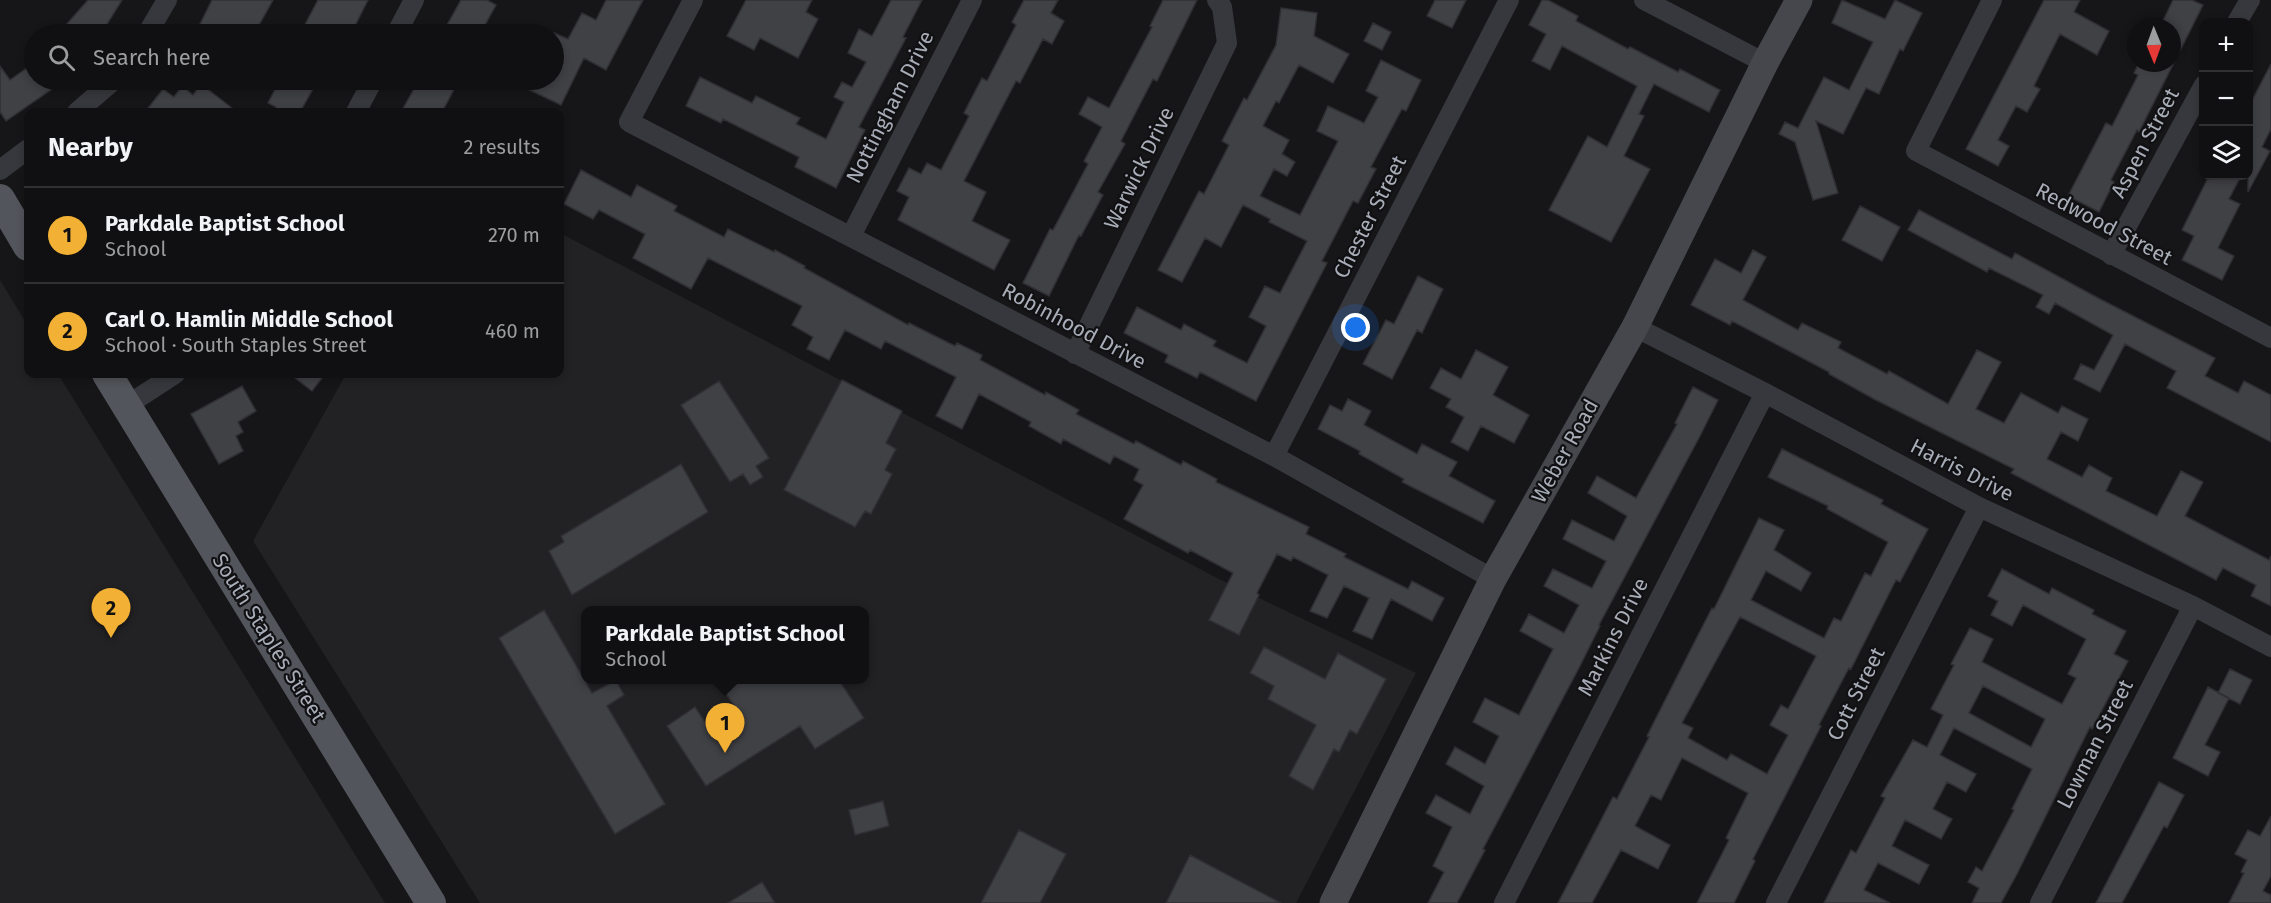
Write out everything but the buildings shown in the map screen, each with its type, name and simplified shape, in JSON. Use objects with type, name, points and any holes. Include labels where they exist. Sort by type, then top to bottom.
[{"type":"main road","name":"Weber Road","points":[[1333,903],[1493,579],[1635,327],[1765,63],[1799,0]]},
{"type":"main road","points":[[0,199],[24,239]]},
{"type":"main road","name":"South Staples Street","points":[[109,378],[431,903]]},
{"type":"street","points":[[153,24],[167,0]]},
{"type":"street","points":[[401,24],[414,0]]},
{"type":"street","name":"Robinhood Drive","points":[[693,0],[629,122],[1274,456],[1493,579]]},
{"type":"street","name":"Nottingham Drive","points":[[851,236],[972,0]]},
{"type":"street","name":"Warwick Drive","points":[[1075,354],[1227,43],[1222,7],[1217,0]]},
{"type":"street","name":"Chester Street","points":[[1274,456],[1509,0]]},
{"type":"street","points":[[1644,0],[1765,63]]},
{"type":"street","name":"Redwood Street","points":[[1992,0],[1916,151],[2271,338]]},
{"type":"street","points":[[2239,18],[2250,0]]},
{"type":"street","points":[[82,108],[102,90]]},
{"type":"street","points":[[358,108],[368,90]]},
{"type":"street","name":"Aspen Street","points":[[2111,255],[2199,94]]},
{"type":"street","points":[[0,170],[24,152]]},
{"type":"street","name":"Harris Drive","points":[[1635,327],[1979,507],[2193,606],[2271,647]]},
{"type":"street","points":[[126,406],[168,378]]},
{"type":"street","name":"Markins Drive","points":[[1504,903],[1765,393]]},
{"type":"street","name":"Cott Street","points":[[1776,903],[1979,507]]},
{"type":"street","name":"Lowman Street","points":[[2040,903],[2193,606]]},
{"type":"shaded area","points":[[564,235],[1221,580],[1416,673],[1296,903],[480,903],[253,541],[344,378],[564,378]]},
{"type":"shaded area","points":[[0,280],[24,319],[24,378],[60,378],[385,903],[0,903]]},
{"type":"place","name":"Carl O. Hamlin Middle School","points":[[111,638]]},
{"type":"place","name":"Parkdale Baptist School","points":[[725,753]]}]
